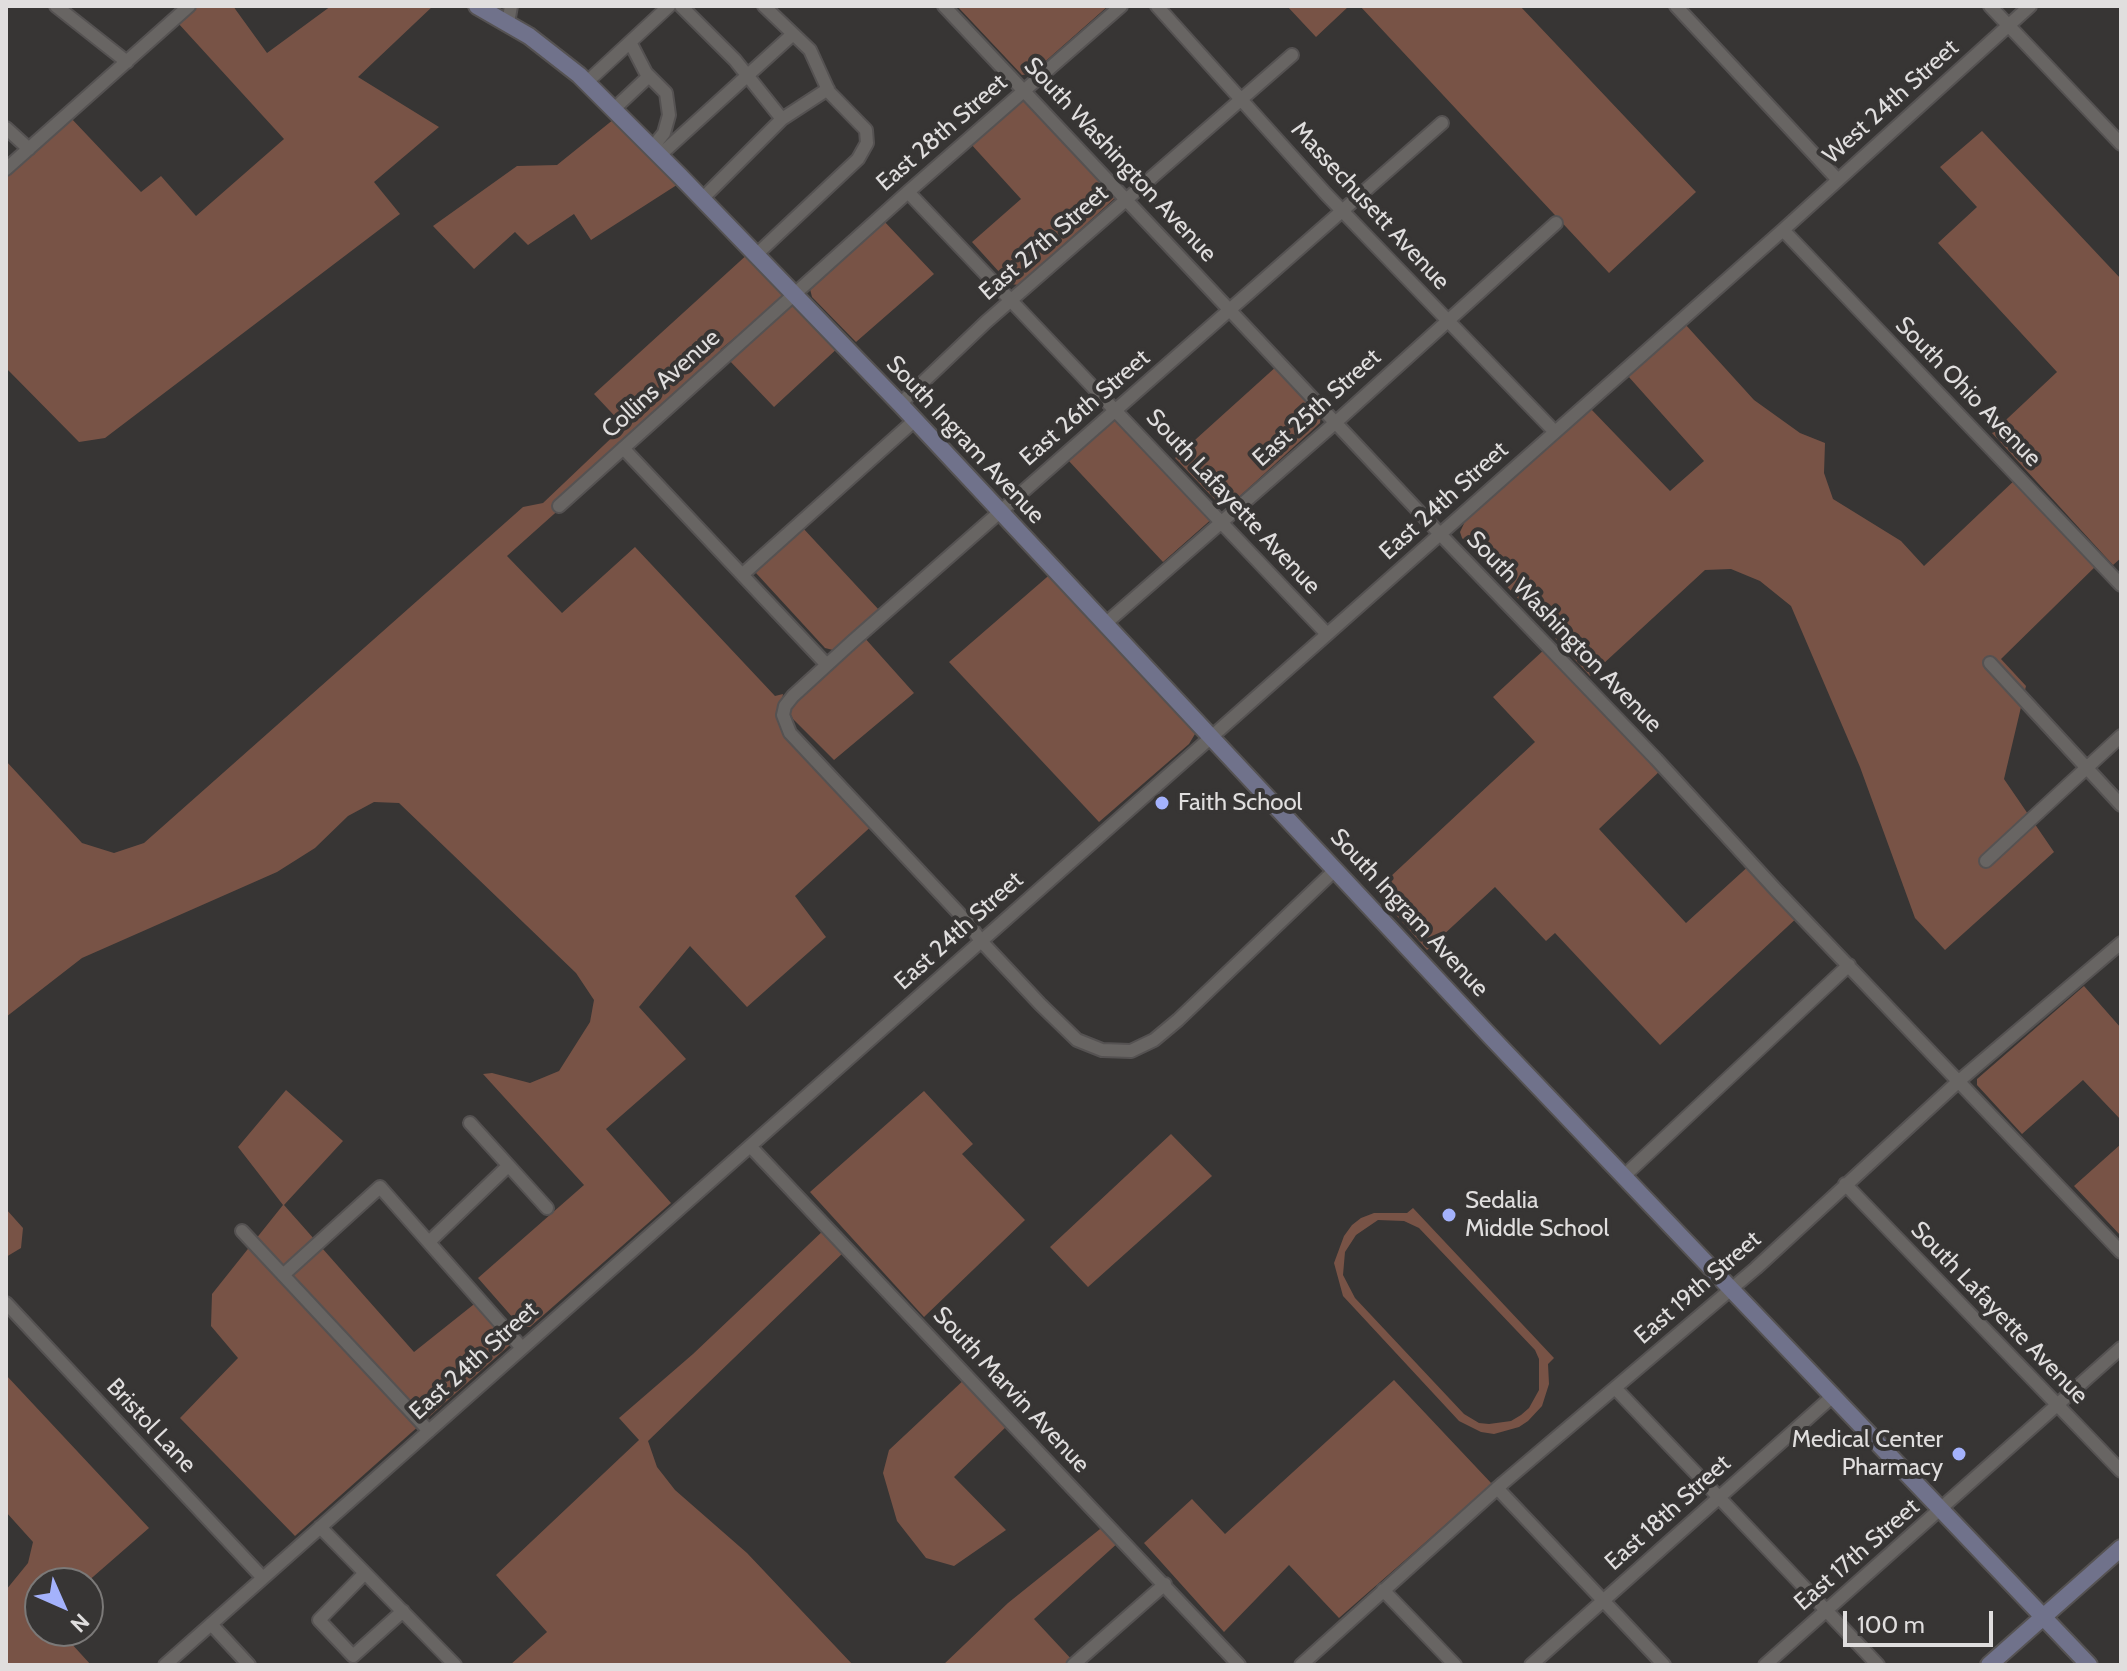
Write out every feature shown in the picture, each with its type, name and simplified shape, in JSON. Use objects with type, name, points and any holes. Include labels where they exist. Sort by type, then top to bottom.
[{"type":"main road","name":"South Ingram Avenue","points":[[477,6],[529,36],[587,82],[702,199],[900,404],[1211,738],[2089,1665]]},
{"type":"main road","points":[[1989,1665],[2121,1548]]},
{"type":"street","points":[[56,6],[127,62]]},
{"type":"street","points":[[6,169],[189,6]]},
{"type":"street","points":[[508,23],[511,6]]},
{"type":"street","points":[[587,82],[669,6]]},
{"type":"street","points":[[681,6],[748,75],[782,119]]},
{"type":"street","points":[[756,255],[858,159],[867,143],[866,130],[828,89],[810,50],[764,6]]},
{"type":"street","name":"South Washington Avenue","points":[[944,6],[2121,1252]]},
{"type":"street","name":"East 28th Street","points":[[793,295],[1121,6]]},
{"type":"street","name":"Massechusett Avenue","points":[[1157,6],[1342,211],[1555,432]]},
{"type":"street","points":[[1676,6],[1838,180]]},
{"type":"street","points":[[1990,6],[2121,144]]},
{"type":"street","name":"West 24th Street","points":[[1783,230],[2030,6]]},
{"type":"street","points":[[656,152],[793,34]]},
{"type":"street","points":[[630,42],[649,76],[666,93],[669,115],[656,152]]},
{"type":"street","name":"East 27th Street","points":[[900,404],[1011,300],[1243,101],[1292,55]]},
{"type":"street","points":[[614,109],[649,76]]},
{"type":"street","points":[[702,199],[782,119],[828,89]]},
{"type":"street","name":"East 26th Street","points":[[1336,869],[1154,1040],[1131,1051],[1102,1050],[1077,1040],[981,941],[968,923],[790,733],[784,723],[785,706],[827,665],[1442,123]]},
{"type":"street","points":[[6,128],[29,149]]},
{"type":"street","name":"South Lafayette Avenue","points":[[908,192],[1327,634]]},
{"type":"street","name":"East 25th Street","points":[[1105,624],[1335,423],[1556,223]]},
{"type":"street","name":"East 24th Street","points":[[165,1665],[1783,230]]},
{"type":"street","name":"South Ohio Avenue","points":[[1783,230],[2121,585]]},
{"type":"street","name":"Collins Avenue","points":[[559,506],[793,295]]},
{"type":"street","points":[[743,574],[915,420]]},
{"type":"street","points":[[623,448],[827,665]]},
{"type":"street","points":[[1990,663],[2121,805]]},
{"type":"street","points":[[1986,861],[2121,736]]},
{"type":"street","name":"East 19th Street","points":[[1301,1665],[1497,1488],[1731,1289],[1960,1080],[2121,943]]},
{"type":"street","points":[[1624,1176],[1849,965]]},
{"type":"street","points":[[470,1123],[547,1208]]},
{"type":"street","name":"South Marvin Avenue","points":[[750,1146],[1239,1665]]},
{"type":"street","points":[[429,1242],[508,1166]]},
{"type":"street","name":"South Lafayette Avenue","points":[[1845,1184],[2121,1471]]},
{"type":"street","points":[[283,1275],[380,1187],[522,1348]]},
{"type":"street","points":[[242,1231],[429,1431]]},
{"type":"street","name":"Bristol Lane","points":[[6,1303],[263,1578]]},
{"type":"street","name":"East 17th Street","points":[[1765,1665],[2121,1348]]},
{"type":"street","points":[[1616,1389],[1878,1665]]},
{"type":"street","name":"East 18th Street","points":[[1531,1665],[1834,1395]]},
{"type":"street","points":[[1497,1488],[1664,1665]]},
{"type":"street","points":[[320,1527],[455,1665]]},
{"type":"street","points":[[365,1573],[319,1620],[353,1656],[403,1611]]},
{"type":"street","points":[[1073,1665],[1165,1584]]},
{"type":"street","points":[[1383,1590],[1455,1665]]},
{"type":"street","points":[[211,1624],[249,1665]]},
{"type":"shaded area","points":[[196,6],[233,6],[267,53],[331,6],[433,6],[358,77],[439,127],[374,182],[400,214],[105,438],[79,442],[6,368],[6,173],[70,117],[141,192],[161,176],[196,216],[284,139],[178,23]]},
{"type":"shaded area","points":[[957,6],[1108,6],[1031,74],[1022,75]]},
{"type":"shaded area","points":[[1287,6],[1349,6],[1316,37]]},
{"type":"shaded area","points":[[1360,6],[1520,6],[1696,192],[1609,273]]},
{"type":"shaded area","points":[[1022,98],[1116,191],[1115,198],[1019,285],[1010,284],[972,242],[1021,199],[970,143]]},
{"type":"shaded area","points":[[619,115],[683,181],[591,240],[574,214],[528,245],[515,232],[474,269],[433,226],[517,166],[557,165]]},
{"type":"shaded area","points":[[1982,131],[2121,279],[2121,558],[2113,565],[1992,433],[2057,372],[1938,243],[1977,207],[1940,167]]},
{"type":"shaded area","points":[[883,220],[934,274],[856,342],[812,297],[810,289]]},
{"type":"shaded area","points":[[750,252],[784,293],[779,301],[721,349],[717,359],[507,556],[562,613],[635,547],[775,696],[783,694],[780,713],[876,822],[795,896],[826,937],[747,1007],[690,946],[639,1007],[686,1059],[606,1129],[671,1203],[530,1327],[521,1327],[478,1278],[584,1185],[483,1074],[492,1073],[530,1083],[559,1071],[590,1022],[594,1000],[576,973],[399,803],[374,802],[348,816],[315,848],[277,872],[82,958],[6,1017],[6,761],[82,843],[114,853],[144,843],[523,507],[543,503],[624,426],[594,394]]},
{"type":"shaded area","points":[[791,303],[800,304],[840,346],[774,407],[728,359]]},
{"type":"shaded area","points":[[1685,324],[1754,400],[1800,433],[1825,443],[1824,473],[1833,499],[1901,541],[1924,566],[2018,477],[2100,562],[2001,659],[2026,686],[2004,779],[2054,852],[1945,950],[1915,918],[1860,767],[1791,606],[1760,581],[1731,569],[1705,570],[1590,676],[1462,538],[1460,532],[1468,515],[1590,408],[1670,491],[1704,461],[1628,376]]},
{"type":"shaded area","points":[[1278,365],[1321,414],[1320,423],[1229,506],[1221,506],[1175,458]]},
{"type":"shaded area","points":[[1118,414],[1214,517],[1163,562],[1068,460]]},
{"type":"shaded area","points":[[802,527],[879,610],[833,650],[825,648],[756,573],[757,567]]},
{"type":"shaded area","points":[[1054,571],[1196,725],[1189,744],[1099,822],[949,662]]},
{"type":"shaded area","points":[[863,636],[914,693],[834,760],[793,719],[788,709]]},
{"type":"shaded area","points":[[1546,648],[1662,769],[1599,829],[1686,923],[1752,863],[1800,915],[1660,1045],[1555,933],[1546,941],[1495,887],[1427,950],[1375,891],[1535,742],[1493,697]]},
{"type":"shaded area","points":[[2084,986],[2121,1028],[2121,1120],[2083,1080],[2022,1134],[1977,1085],[1977,1079]]},
{"type":"shaded area","points":[[286,1090],[343,1141],[284,1205],[414,1352],[478,1301],[511,1344],[295,1536],[180,1418],[238,1358],[211,1326],[212,1294],[283,1205],[238,1147]]},
{"type":"shaded area","points":[[924,1091],[973,1144],[962,1154],[1025,1220],[924,1317],[810,1192]]},
{"type":"shaded area","points":[[1171,1134],[1212,1176],[1088,1287],[1050,1247]]},
{"type":"shaded area","points":[[2121,1144],[2121,1236],[2074,1186]]},
{"type":"shaded area","points":[[1413,1208],[1554,1358],[1548,1364],[1549,1384],[1542,1406],[1519,1427],[1494,1434],[1481,1432],[1459,1421],[1343,1296],[1334,1263],[1344,1236],[1352,1225],[1374,1213],[1407,1213]],"holes":[[[1378,1220],[1404,1221],[1419,1228],[1535,1350],[1539,1359],[1539,1390],[1529,1408],[1511,1421],[1479,1423],[1464,1414],[1355,1298],[1343,1275],[1345,1252],[1356,1235]]]},
{"type":"shaded area","points":[[6,1209],[23,1228],[21,1248],[6,1257]]},
{"type":"shaded area","points":[[826,1228],[847,1249],[648,1441],[657,1467],[675,1490],[747,1553],[853,1665],[510,1665],[547,1632],[496,1575],[639,1440],[619,1418],[693,1354]]},
{"type":"shaded area","points":[[6,1375],[149,1528],[104,1567],[25,1567],[33,1542],[6,1512]]},
{"type":"shaded area","points":[[967,1377],[1009,1424],[954,1477],[1006,1530],[954,1566],[926,1558],[897,1521],[883,1473],[889,1450]]},
{"type":"shaded area","points":[[1394,1380],[1492,1484],[1339,1618],[1289,1565],[1224,1632],[1144,1543],[1192,1499],[1225,1534]]},
{"type":"shaded area","points":[[1105,1525],[1120,1541],[1034,1619],[1074,1662],[1071,1665],[943,1665],[1008,1603]]},
{"type":"shaded area","points":[[24,1568],[24,1647],[75,1647],[91,1665],[6,1665],[6,1590]]},
{"type":"place","name":"Faith School","points":[[1162,803]]},
{"type":"place","name":"Sedalia Middle School","points":[[1449,1215]]},
{"type":"place","name":"Medical Center Pharmacy","points":[[1959,1454]]}]
